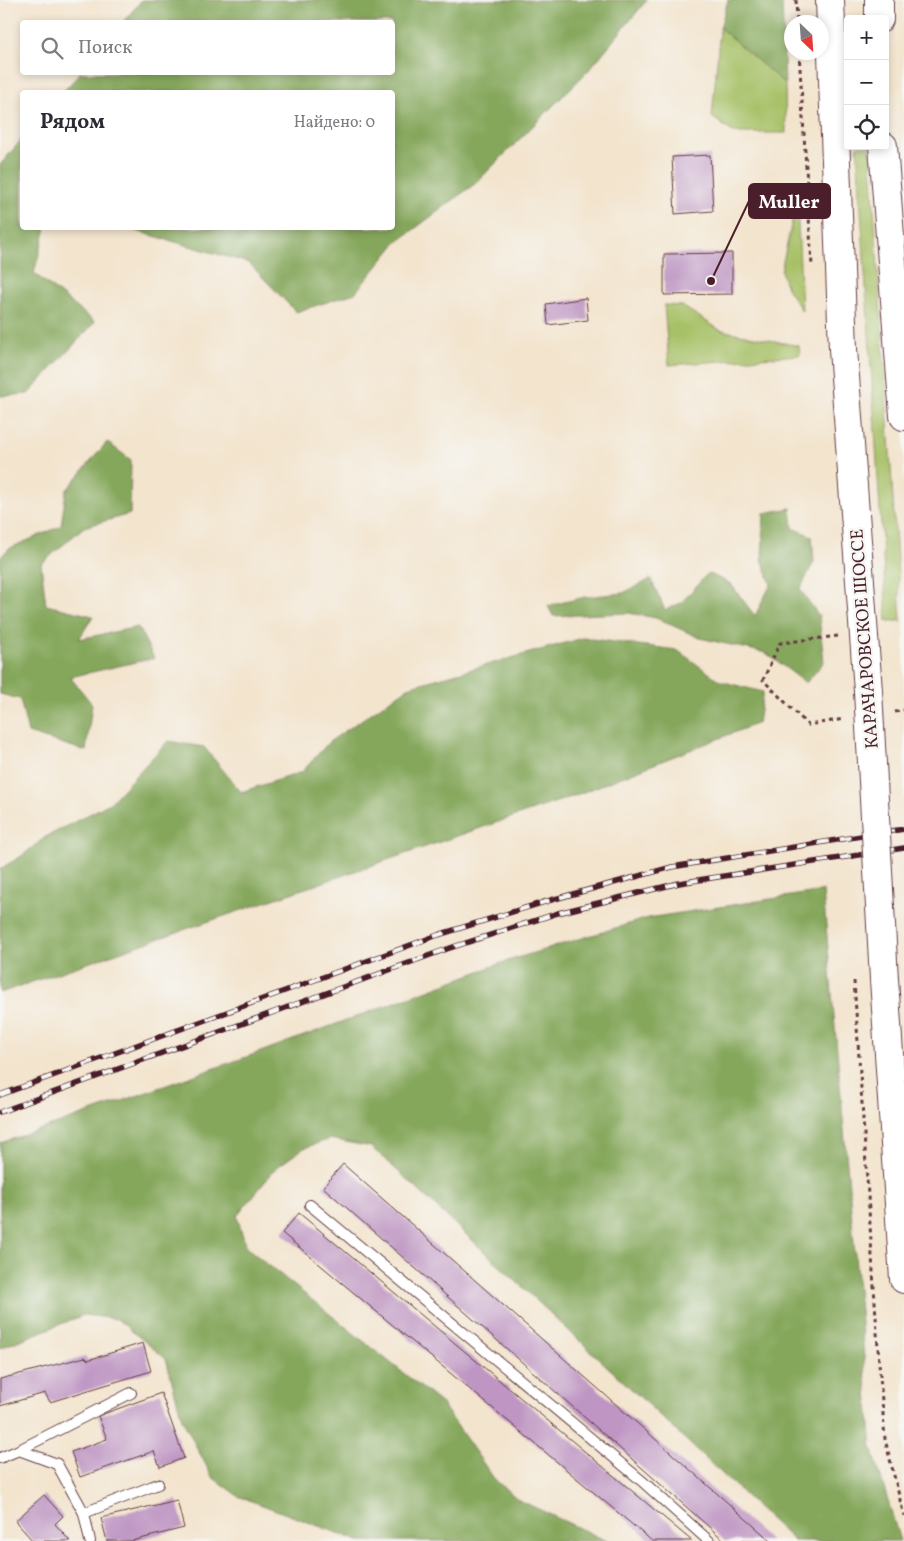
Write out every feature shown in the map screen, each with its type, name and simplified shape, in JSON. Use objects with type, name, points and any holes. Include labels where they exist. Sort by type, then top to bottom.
[{"type":"street","name":"КАРАЧАРОВСКОЕ ШОССЕ","points":[[830,0],[843,349],[868,691],[884,979],[904,1278]]},
{"type":"street","points":[[879,0],[879,15]]},
{"type":"street","points":[[883,150],[904,416]]},
{"type":"lane","points":[[310,1205],[642,1482],[709,1541]]},
{"type":"lane","points":[[0,1458],[131,1393]]},
{"type":"lane","points":[[19,1450],[57,1464],[84,1514],[90,1541]]},
{"type":"lane","points":[[84,1514],[158,1484]]},
{"type":"path","points":[[796,0],[797,15]]},
{"type":"path","points":[[838,636],[780,643],[763,680],[808,725],[853,718]]},
{"type":"path","points":[[890,712],[904,710]]},
{"type":"path","points":[[854,981],[878,1363],[885,1439],[904,1516]]},
{"type":"green space","points":[[142,0],[647,0],[588,71],[476,183],[397,242],[355,293],[296,312],[249,263],[133,230],[395,230],[395,90],[65,90],[78,75],[395,75],[395,20],[125,20]]},
{"type":"green space","points":[[728,0],[782,0],[785,84],[720,28]]},
{"type":"green space","points":[[720,28],[785,84],[786,133],[734,133],[712,117]]},
{"type":"green space","points":[[20,141],[20,230],[45,230],[34,273],[95,322],[28,394],[0,396],[0,165]]},
{"type":"green space","points":[[857,150],[870,150],[901,621],[887,621]]},
{"type":"green space","points":[[797,199],[802,311],[787,288],[781,271]]},
{"type":"green space","points":[[664,305],[682,306],[720,330],[799,346],[800,355],[669,365]]},
{"type":"green space","points":[[107,442],[131,460],[130,514],[84,527],[41,564],[46,605],[93,616],[79,639],[138,627],[154,658],[70,677],[92,704],[86,751],[28,733],[20,699],[0,694],[0,558],[8,549],[61,526],[66,491]]},
{"type":"green space","points":[[791,508],[793,528],[812,536],[814,562],[800,589],[819,616],[824,662],[806,683],[766,653],[700,638],[656,618],[628,613],[553,616],[548,606],[585,597],[623,593],[651,579],[665,610],[681,603],[708,573],[731,584],[755,616],[771,584],[762,559],[764,513]]},
{"type":"green space","points":[[583,638],[677,650],[720,681],[763,692],[758,723],[571,797],[0,993],[0,869],[23,855],[44,838],[110,803],[168,741],[204,747],[241,792],[302,772],[329,742],[411,686]]},
{"type":"green space","points":[[823,891],[872,1448],[900,1541],[794,1541],[371,1147],[330,1139],[304,1148],[277,1167],[237,1216],[246,1247],[442,1404],[495,1480],[519,1500],[607,1541],[359,1541],[238,1496],[212,1477],[182,1419],[166,1359],[117,1319],[84,1315],[0,1348],[0,1143],[263,1051],[504,962],[648,918]]},
{"type":"building","points":[[710,155],[713,211],[675,214],[672,157]]},
{"type":"building","points":[[732,253],[732,294],[664,295],[664,254]]},
{"type":"building","points":[[586,298],[588,320],[548,325],[546,304]]},
{"type":"building","points":[[343,1164],[771,1541],[725,1541],[323,1187]]},
{"type":"building","points":[[299,1213],[692,1541],[652,1541],[282,1233]]},
{"type":"building","points":[[143,1343],[151,1371],[50,1402],[45,1393],[0,1406],[0,1379],[85,1357],[88,1360]]},
{"type":"building","points":[[161,1393],[184,1458],[160,1467],[154,1451],[80,1477],[71,1452],[107,1439],[98,1416]]},
{"type":"building","points":[[44,1495],[63,1516],[55,1524],[70,1541],[33,1541],[15,1521]]},
{"type":"building","points":[[177,1500],[184,1528],[132,1541],[107,1541],[101,1518]]},
{"type":"railway","points":[[0,1095],[438,935],[551,900],[672,867],[904,829]]},
{"type":"railway","points":[[0,1112],[447,949],[558,913],[679,883],[904,848]]},
{"type":"place","name":"Muller","points":[[711,281]]}]
